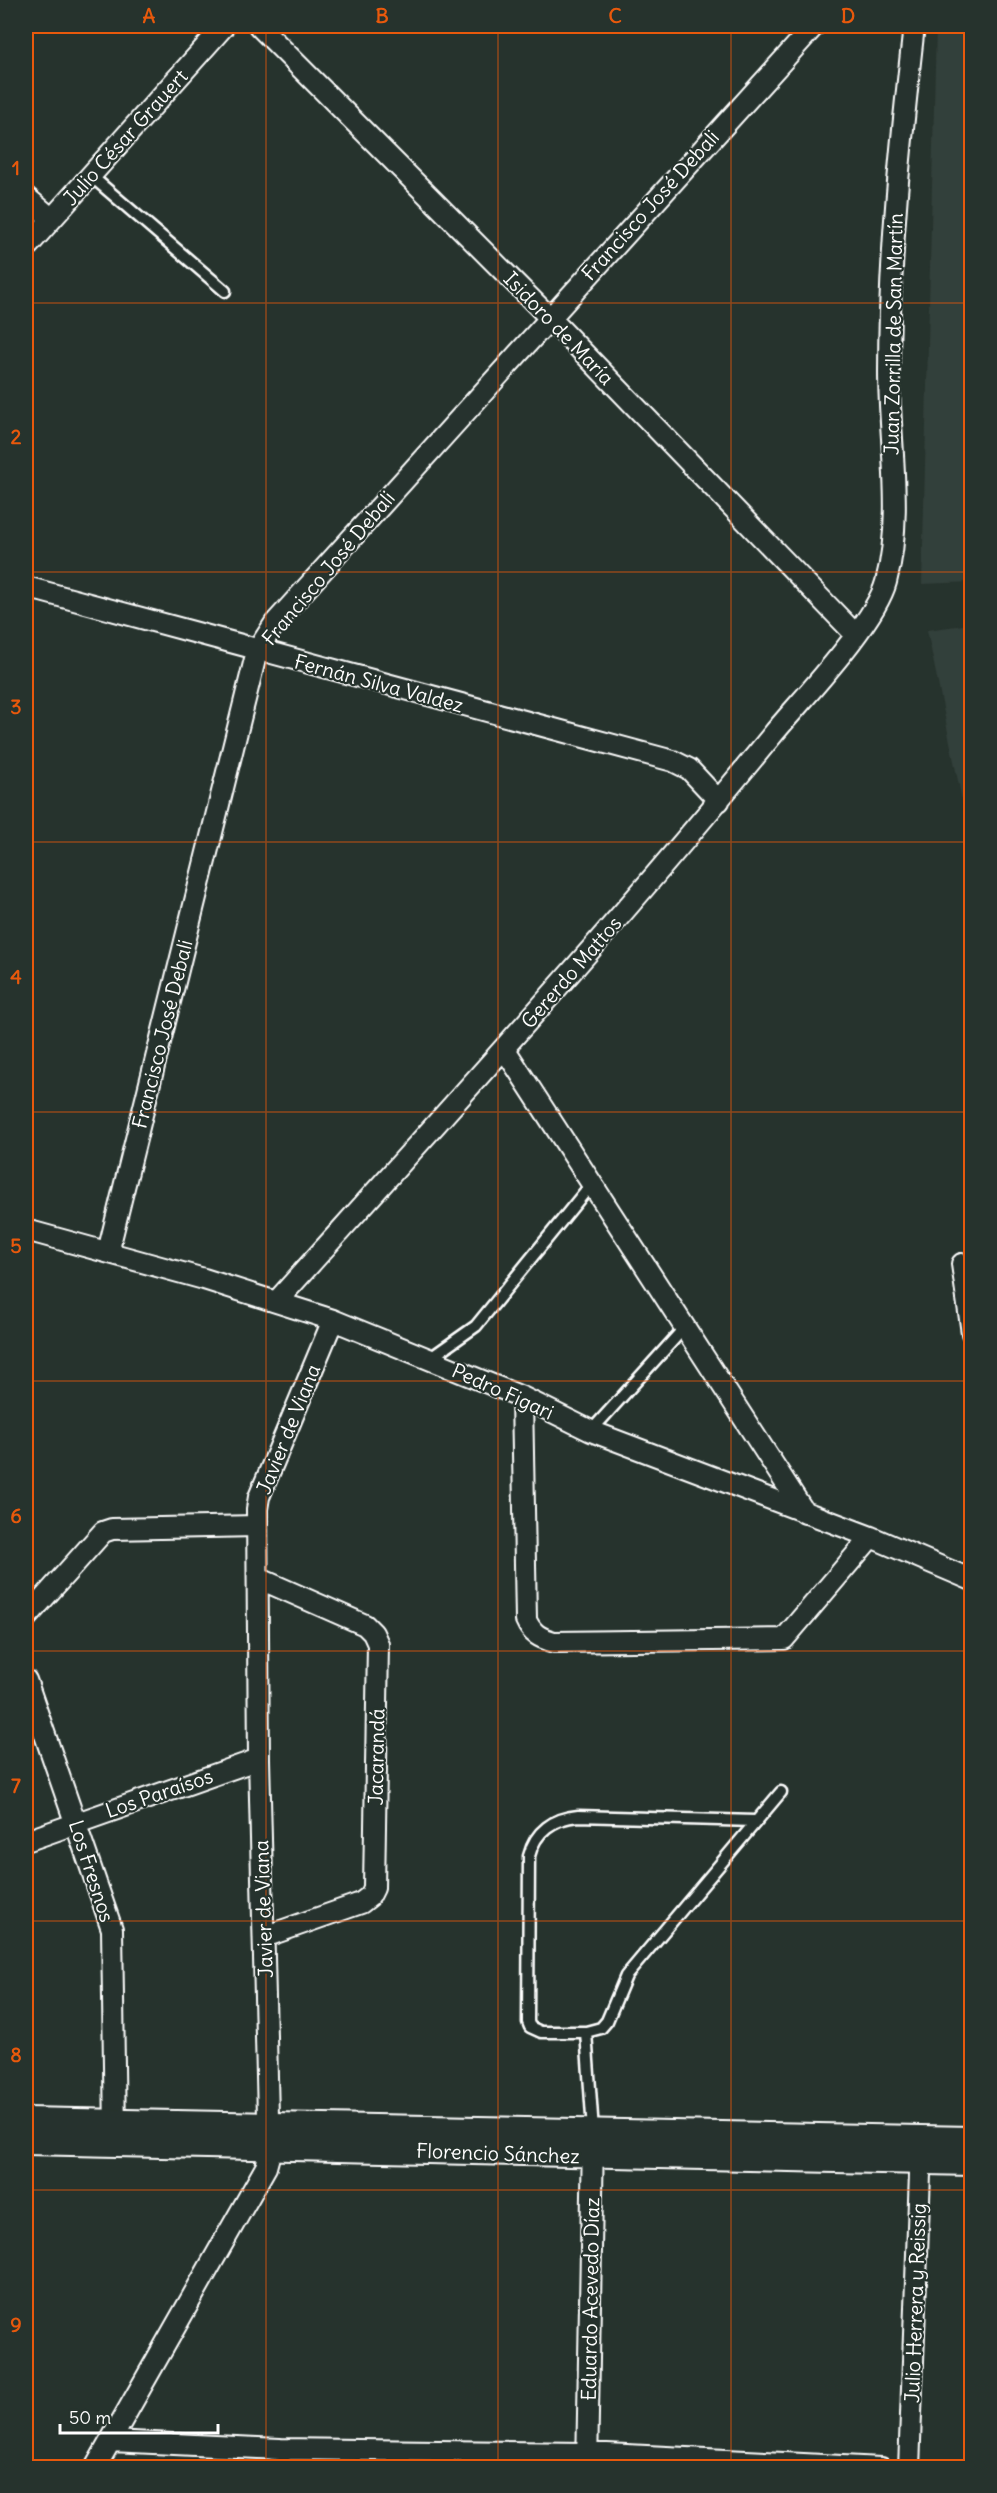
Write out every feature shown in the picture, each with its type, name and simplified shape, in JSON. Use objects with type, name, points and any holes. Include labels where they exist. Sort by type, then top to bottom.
[{"type":"street","name":"Julio César Grauert","points":[[26,248],[224,26]]},
{"type":"street","name":"Isidoro de María","points":[[259,26],[549,317],[855,634]]},
{"type":"street","name":"Francisco José Debali","points":[[108,1252],[257,651],[275,623],[814,26]]},
{"type":"street","name":"Juan Zorrilla de San Martín","points":[[855,634],[885,587],[893,543],[889,373],[893,234],[914,26]]},
{"type":"street","points":[[26,197],[52,219]]},
{"type":"street","name":"Fernán Silva Valdez","points":[[26,587],[257,651],[673,761],[689,769],[719,801]]},
{"type":"street","name":"Gererdo Mattos","points":[[277,1301],[504,1048],[719,801],[855,634]]},
{"type":"street","points":[[504,1048],[593,1182],[805,1513]]},
{"type":"street","name":"Pedro Figari","points":[[26,1230],[277,1301],[333,1320],[522,1397],[591,1431],[871,1537],[972,1580]]},
{"type":"street","points":[[962,1264],[972,1333]]},
{"type":"street","name":"Javier de Viana","points":[[95,2468],[266,2167],[269,2135],[259,1759],[257,1526],[259,1497],[333,1320]]},
{"type":"street","points":[[522,1397],[526,1620],[530,1629],[542,1639],[554,1642],[784,1639],[871,1537]]},
{"type":"street","points":[[26,1618],[103,1532],[112,1529],[257,1526]]},
{"type":"street","name":"Jacarandá","points":[[258,1578],[365,1625],[373,1633],[378,1644],[374,1888],[370,1896],[361,1903],[264,1937]]},
{"type":"street","name":"Los Fresnos","points":[[26,1680],[112,1929],[115,2132]]},
{"type":"street","name":"Los Paraísos","points":[[26,1841],[76,1821],[259,1759]]},
{"type":"street","name":"Florencio Sánchez","points":[[26,2120],[115,2132],[269,2135],[593,2131],[972,2139]]},
{"type":"street","name":"Eduardo Acevedo Díaz","points":[[587,2460],[593,2131]]},
{"type":"street","name":"Florencio Sánchez","points":[[26,2142],[115,2132]]},
{"type":"street","name":"Florencio Sánchez","points":[[269,2135],[594,2155],[972,2163]]},
{"type":"street","name":"Julio Herrera y Reissig","points":[[909,2468],[921,2138]]},
{"type":"street","points":[[111,2441],[279,2458],[587,2460],[882,2468]]},
{"type":"lane","points":[[90,175],[225,291]]},
{"type":"lane","points":[[429,1359],[476,1326],[593,1182]]},
{"type":"lane","points":[[591,1431],[686,1326]]},
{"type":"lane","points":[[755,1821],[578,1816],[560,1819],[539,1834],[529,1856],[528,2022],[530,2027],[540,2032],[585,2032],[601,2028],[607,2021],[626,1976],[781,1792]]},
{"type":"lane","points":[[585,2032],[593,2131]]},
{"type":"shaded area","points":[[936,26],[971,26],[972,582],[922,584]]},
{"type":"shaded area","points":[[972,624],[971,844],[927,630]]}]
